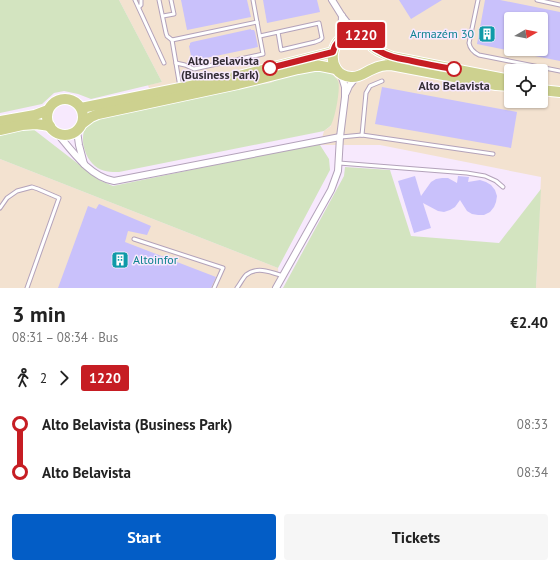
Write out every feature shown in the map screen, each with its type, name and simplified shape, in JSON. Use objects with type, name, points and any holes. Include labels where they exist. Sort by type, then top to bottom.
[{"type":"main road","points":[[338,71],[332,58],[334,46],[341,38],[355,34],[361,35],[378,50],[392,57],[504,79]]},
{"type":"main road","points":[[367,72],[373,64],[374,59],[371,44]]},
{"type":"main road","points":[[81,108],[235,77],[333,52]]},
{"type":"main road","points":[[0,130],[22,125],[36,124],[63,135],[69,135],[75,133],[91,117],[98,114],[314,66],[321,66],[338,71],[350,77],[356,77],[379,67],[391,65],[504,86]]},
{"type":"main road","points":[[548,84],[560,85]]},
{"type":"main road","points":[[548,91],[560,92]]},
{"type":"main road","points":[[53,130],[47,121],[48,110],[51,105],[61,99],[73,100],[78,103],[84,117],[80,127]]},
{"type":"main road","points":[[0,121],[36,115],[48,110]]},
{"type":"street","points":[[332,0],[349,26],[361,35]]},
{"type":"street","points":[[341,38],[342,16]]},
{"type":"street","points":[[276,288],[331,190],[338,171],[345,87],[338,71]]},
{"type":"street","points":[[345,97],[349,86],[356,77]]},
{"type":"street","points":[[80,127],[79,145],[85,165]]},
{"type":"street","points":[[53,130],[85,165],[107,180],[114,181],[340,137]]},
{"type":"lane","points":[[135,0],[164,63]]},
{"type":"lane","points":[[139,8],[141,5],[141,0]]},
{"type":"lane","points":[[159,0],[166,33],[172,40],[180,88]]},
{"type":"lane","points":[[163,16],[174,14],[171,0]]},
{"type":"lane","points":[[176,63],[194,69],[263,54],[253,0]]},
{"type":"lane","points":[[478,0],[469,43],[472,50],[478,55],[560,71]]},
{"type":"lane","points":[[537,0],[560,5]]},
{"type":"lane","points":[[172,40],[257,22]]},
{"type":"lane","points":[[260,36],[278,32],[319,23],[322,38],[315,42],[281,50],[278,32]]},
{"type":"lane","points":[[362,135],[366,93],[370,86],[382,81]]},
{"type":"lane","points":[[340,137],[362,135],[493,154]]},
{"type":"lane","points":[[339,163],[467,173],[485,176],[496,181],[503,187]]},
{"type":"lane","points":[[0,208],[7,198],[16,191],[32,187],[59,198],[27,288]]},
{"type":"lane","points":[[134,239],[223,268],[214,288]]},
{"type":"lane","points":[[237,288],[246,275],[260,270],[283,276]]},
{"type":"shaded area","points":[[119,0],[560,0],[560,288],[536,288],[541,177],[380,145],[320,145],[324,131],[331,126],[283,77],[270,83],[155,106],[148,85],[162,82]]},
{"type":"shaded area","points":[[0,159],[278,268],[279,288],[0,288]]},
{"type":"green space","points":[[0,0],[119,0],[162,82],[91,99],[64,91],[54,93],[42,104],[0,113]]},
{"type":"green space","points":[[316,70],[331,74],[336,78],[339,84],[333,122],[324,131],[119,172],[107,171],[98,168],[91,162],[85,152],[83,134],[88,123],[96,118],[270,83],[283,77]]},
{"type":"green space","points":[[33,129],[99,180],[113,186],[312,145],[320,145],[329,159],[330,170],[278,268],[0,159],[0,133]]},
{"type":"green space","points":[[345,167],[390,170],[411,236],[499,243],[541,189],[536,288],[283,288],[344,176]]},
{"type":"building","points":[[181,0],[247,0],[251,17],[187,30]]},
{"type":"building","points":[[263,0],[317,0],[320,12],[267,23]]},
{"type":"building","points":[[399,0],[442,0],[411,19]]},
{"type":"building","points":[[485,0],[500,0],[560,12],[560,61],[535,56],[548,56],[548,12],[504,12],[504,50],[477,44]]},
{"type":"building","points":[[251,29],[255,32],[258,47],[192,61],[189,46],[190,43]]},
{"type":"building","points":[[382,87],[517,112],[511,148],[375,124]]},
{"type":"building","points":[[415,176],[421,196],[431,182],[436,179],[448,178],[457,183],[458,176],[469,177],[468,182],[480,180],[491,185],[497,196],[496,202],[490,212],[484,215],[472,214],[467,211],[460,200],[455,207],[444,212],[438,211],[423,203],[431,228],[414,233],[398,181]]},
{"type":"building","name":"Altoinfor","points":[[99,204],[151,226],[147,235],[128,231],[125,242],[216,277],[211,288],[58,288],[88,206],[96,209]]},
{"type":"bus line","name":"1220","points":[[270,68],[333,52],[334,46],[341,38],[355,34],[361,35],[374,47],[387,55],[404,60],[454,69]]},
{"type":"place","name":"Armazém 30","points":[[487,34]]},
{"type":"place","name":"Alto Belavista (Business Park)","points":[[270,68]]},
{"type":"place","name":"Alto Belavista","points":[[454,69]]},
{"type":"place","name":"Altoinfor","points":[[120,260]]}]
